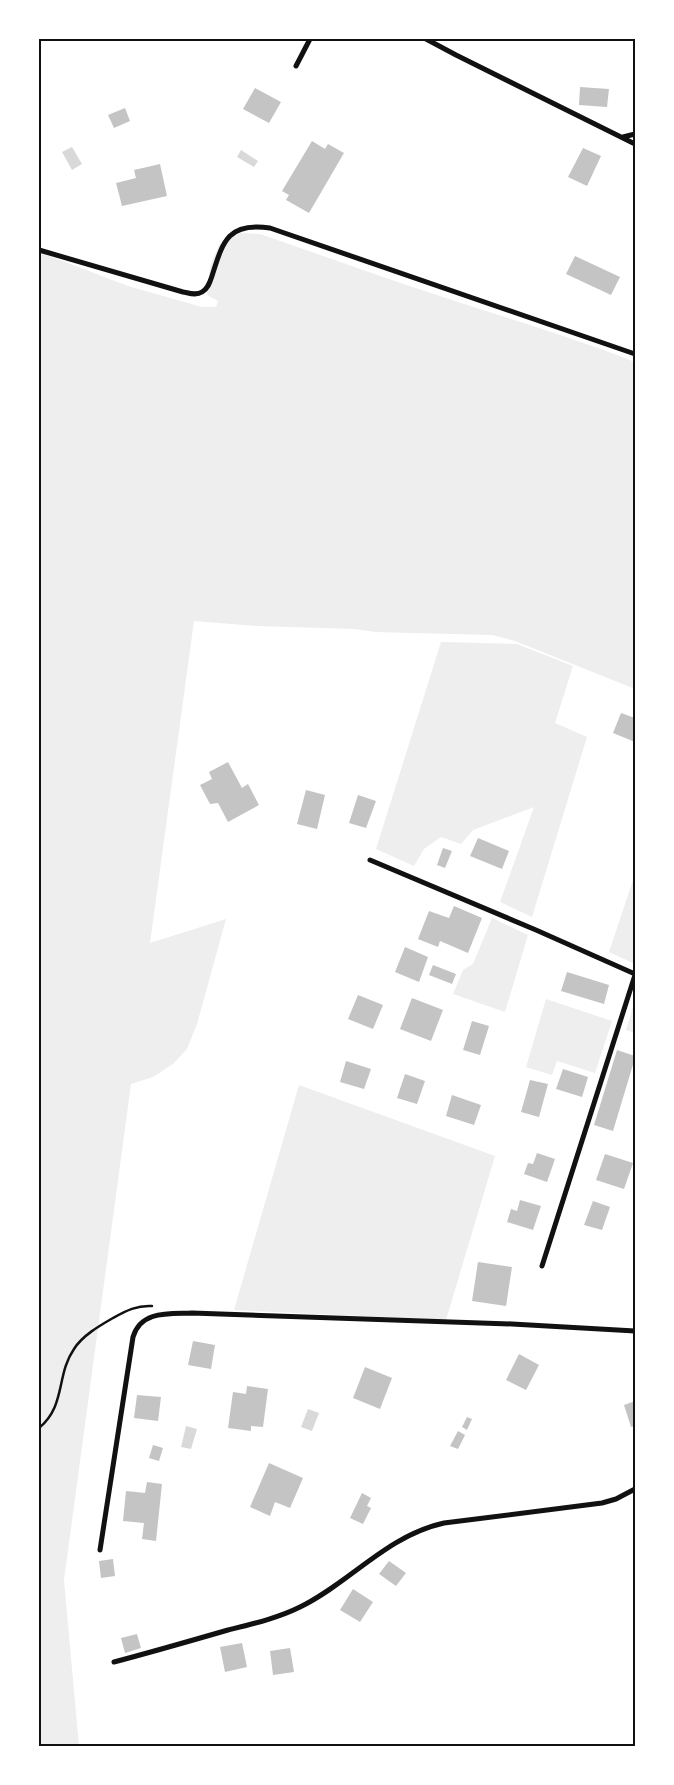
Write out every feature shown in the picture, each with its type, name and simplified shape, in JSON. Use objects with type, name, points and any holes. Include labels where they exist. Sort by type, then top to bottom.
[{"type":"street","points":[[296,66],[310,39]]},
{"type":"street","points":[[428,39],[456,55],[635,144]]},
{"type":"street","points":[[622,137],[635,134]]},
{"type":"street","points":[[39,250],[182,292],[196,294],[203,292],[209,284],[222,244],[230,235],[240,229],[270,228],[635,354]]},
{"type":"street","points":[[370,860],[536,930],[635,975],[542,1266]]},
{"type":"street","points":[[100,1550],[133,1337],[139,1324],[148,1318],[160,1315],[192,1313],[512,1324],[635,1331]]},
{"type":"street","points":[[114,1662],[264,1620],[299,1608],[330,1589],[396,1541],[425,1527],[602,1503],[616,1499],[635,1488]]},
{"type":"path","points":[[39,1428],[54,1411],[66,1366],[77,1345],[90,1333],[128,1310],[142,1306],[156,1306]]},
{"type":"shaded area","points":[[72,147],[82,164],[72,170],[62,152]]},
{"type":"shaded area","points":[[241,150],[258,161],[254,167],[237,157]]},
{"type":"shaded area","points":[[241,233],[260,234],[415,288],[561,335],[635,362],[635,689],[515,641],[492,635],[375,632],[355,629],[257,626],[194,621],[150,943],[226,919],[197,1024],[187,1049],[173,1064],[153,1077],[131,1084],[64,1580],[79,1746],[39,1746],[39,252],[128,286],[202,307],[216,307],[218,301],[207,295],[210,266],[220,243]]},
{"type":"shaded area","points":[[441,642],[517,644],[573,666],[555,723],[587,737],[532,917],[500,902],[534,807],[473,830],[461,844],[441,837],[424,849],[414,866],[376,849]]},
{"type":"shaded area","points":[[635,874],[635,964],[609,952]]},
{"type":"shaded area","points":[[492,918],[528,935],[505,1012],[453,994],[463,970],[473,964]]},
{"type":"shaded area","points":[[546,999],[612,1021],[595,1073],[557,1061],[552,1075],[526,1067]]},
{"type":"shaded area","points":[[635,1000],[635,1033],[626,1030]]},
{"type":"shaded area","points":[[299,1085],[495,1156],[446,1320],[234,1310]]},
{"type":"shaded area","points":[[308,1409],[319,1413],[312,1431],[301,1427]]},
{"type":"shaded area","points":[[186,1426],[197,1429],[191,1449],[181,1447]]},
{"type":"building","points":[[580,87],[609,89],[607,107],[579,105]]},
{"type":"building","points":[[255,88],[281,102],[269,123],[243,109]]},
{"type":"building","points":[[125,108],[130,121],[114,128],[108,115]]},
{"type":"building","points":[[312,141],[325,149],[328,144],[344,153],[309,213],[286,200],[289,195],[282,191]]},
{"type":"building","points":[[583,148],[601,156],[587,186],[568,177]]},
{"type":"building","points":[[160,164],[167,196],[122,206],[116,183],[136,178],[134,170]]},
{"type":"building","points":[[575,256],[620,277],[611,295],[566,274]]},
{"type":"building","points":[[621,713],[635,718],[635,742],[613,733]]},
{"type":"building","points":[[228,762],[242,788],[248,784],[259,805],[228,822],[218,803],[210,804],[200,785],[212,779],[209,772]]},
{"type":"building","points":[[306,790],[325,795],[317,829],[297,824]]},
{"type":"building","points":[[358,795],[376,801],[366,828],[349,823]]},
{"type":"building","points":[[478,838],[509,851],[502,869],[470,856]]},
{"type":"building","points":[[443,848],[452,851],[445,868],[437,865]]},
{"type":"building","points":[[454,906],[482,918],[468,953],[440,941],[438,947],[418,939],[429,911],[449,918]]},
{"type":"building","points":[[405,947],[428,957],[419,982],[395,972]]},
{"type":"building","points":[[433,965],[456,974],[452,984],[429,975]]},
{"type":"building","points":[[567,972],[609,985],[604,1004],[561,991]]},
{"type":"building","points":[[358,995],[383,1005],[373,1029],[348,1019]]},
{"type":"building","points":[[412,998],[443,1010],[431,1041],[400,1029]]},
{"type":"building","points":[[472,1021],[489,1026],[480,1055],[463,1050]]},
{"type":"building","points":[[617,1050],[635,1056],[635,1058],[613,1131],[594,1125]]},
{"type":"building","points":[[346,1061],[371,1069],[364,1089],[340,1082]]},
{"type":"building","points":[[563,1069],[588,1077],[582,1097],[556,1089]]},
{"type":"building","points":[[405,1074],[425,1081],[417,1104],[397,1098]]},
{"type":"building","points":[[530,1080],[548,1084],[539,1117],[521,1112]]},
{"type":"building","points":[[452,1095],[481,1105],[474,1125],[446,1116]]},
{"type":"building","points":[[537,1153],[555,1159],[547,1182],[524,1174],[528,1163],[533,1164]]},
{"type":"building","points":[[605,1154],[633,1163],[624,1189],[596,1180]]},
{"type":"building","points":[[520,1200],[541,1206],[533,1230],[507,1222],[511,1209],[517,1211]]},
{"type":"building","points":[[593,1201],[610,1207],[602,1230],[584,1225]]},
{"type":"building","points":[[478,1262],[512,1267],[506,1306],[472,1301]]},
{"type":"building","points":[[193,1341],[215,1345],[211,1369],[188,1365]]},
{"type":"building","points":[[519,1354],[539,1365],[526,1390],[506,1380]]},
{"type":"building","points":[[365,1367],[392,1378],[380,1409],[353,1398]]},
{"type":"building","points":[[247,1386],[268,1389],[263,1427],[251,1426],[251,1431],[228,1428],[233,1392],[246,1394]]},
{"type":"building","points":[[137,1395],[161,1397],[158,1421],[134,1418]]},
{"type":"building","points":[[635,1401],[635,1426],[631,1427],[624,1405]]},
{"type":"building","points":[[467,1417],[472,1419],[467,1430],[462,1427]]},
{"type":"building","points":[[458,1431],[465,1435],[458,1449],[450,1446]]},
{"type":"building","points":[[153,1445],[163,1448],[159,1461],[149,1458]]},
{"type":"building","points":[[269,1463],[303,1478],[290,1508],[275,1502],[270,1516],[250,1507]]},
{"type":"building","points":[[147,1482],[162,1484],[156,1541],[142,1539],[144,1523],[123,1521],[126,1491],[145,1493]]},
{"type":"building","points":[[362,1493],[371,1498],[367,1506],[371,1508],[363,1524],[350,1518]]},
{"type":"building","points":[[113,1559],[115,1576],[101,1578],[99,1561]]},
{"type":"building","points":[[389,1561],[406,1573],[396,1586],[379,1574]]},
{"type":"building","points":[[353,1589],[373,1602],[360,1622],[340,1610]]},
{"type":"building","points":[[137,1634],[141,1648],[125,1653],[121,1638]]},
{"type":"building","points":[[242,1643],[247,1667],[225,1672],[220,1647]]},
{"type":"building","points":[[290,1648],[294,1672],[273,1675],[270,1651]]}]
